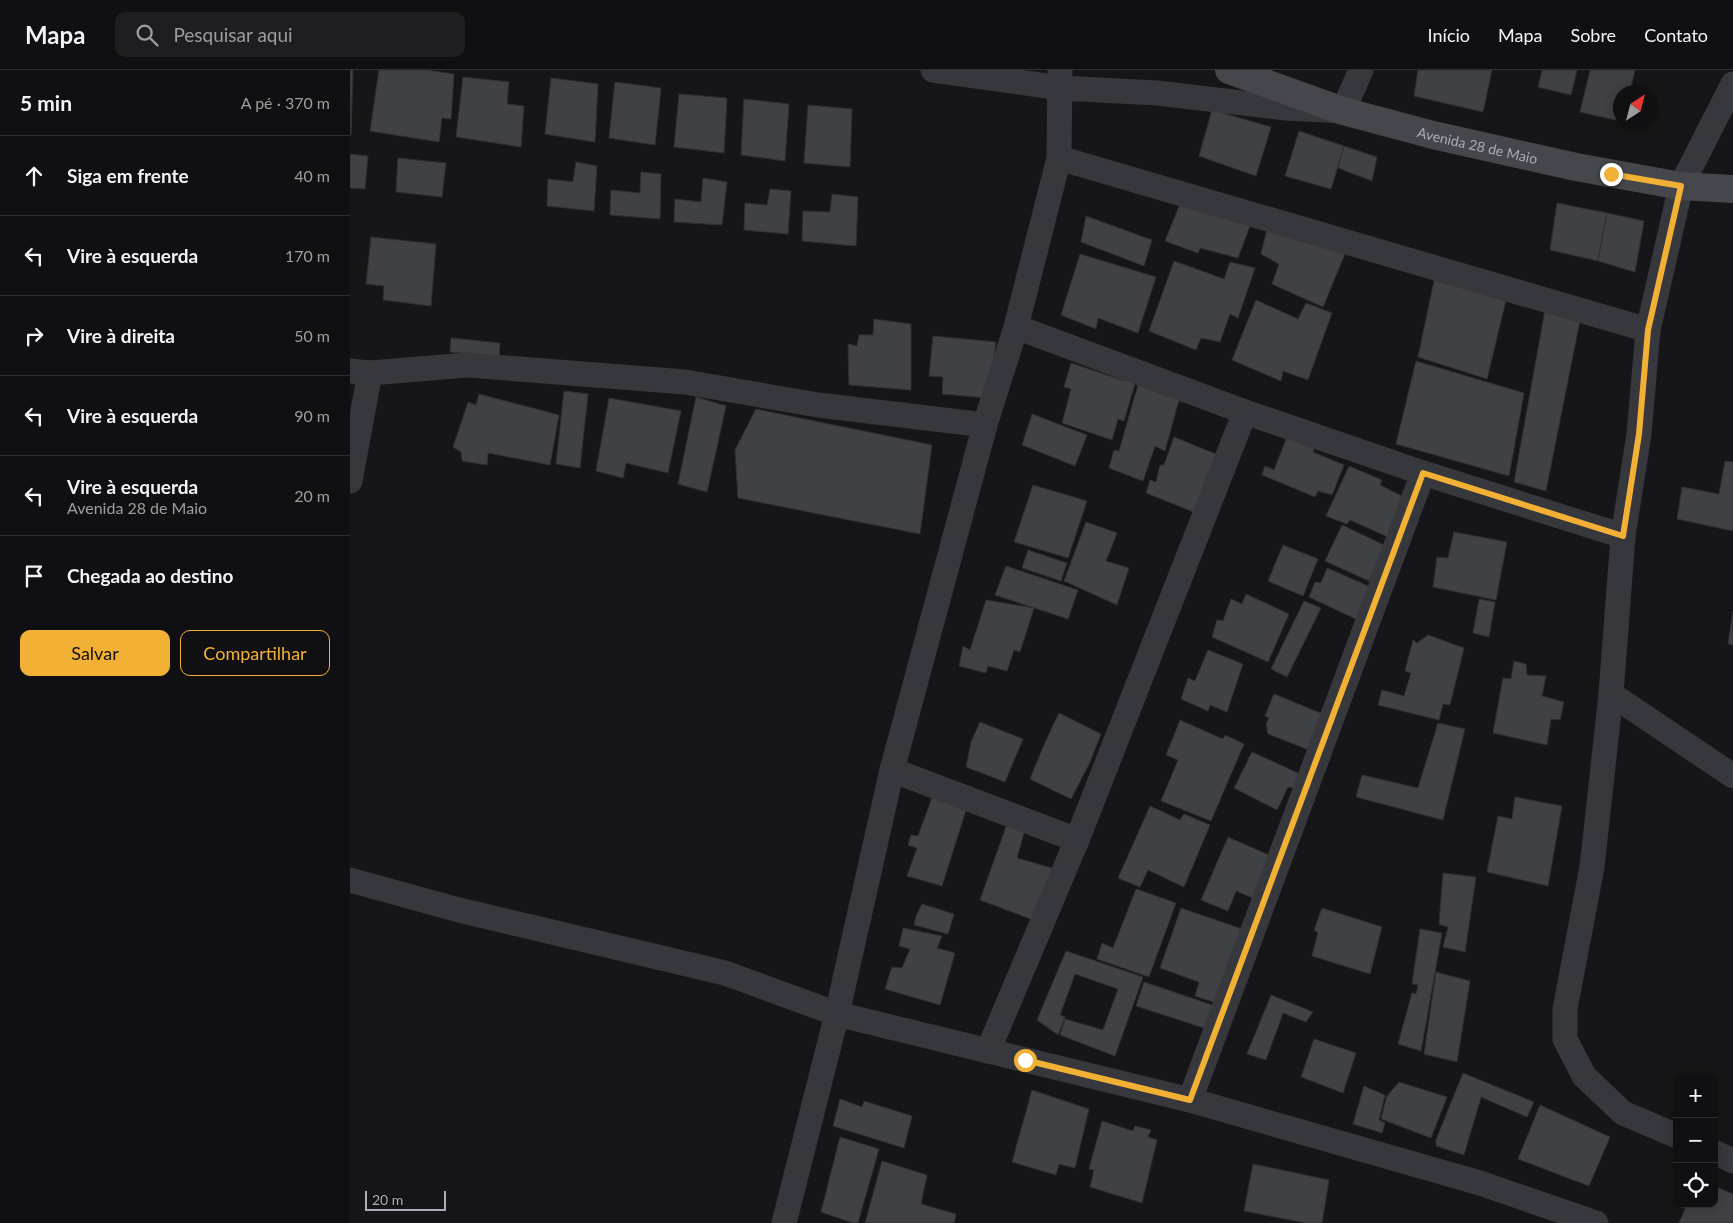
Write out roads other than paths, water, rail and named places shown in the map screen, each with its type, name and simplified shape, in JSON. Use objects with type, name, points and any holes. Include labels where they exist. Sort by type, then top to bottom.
[{"type":"street","points":[[933,70],[1061,79],[1157,93],[1286,108],[1343,111],[1361,70]]},
{"type":"street","name":"Avenida 28 de Maio","points":[[1229,70],[1343,111],[1433,135],[1576,167],[1681,186],[1733,189]]},
{"type":"street","points":[[784,1223],[838,1014],[892,770],[985,425],[1016,327],[1059,158],[1061,79]]},
{"type":"street","points":[[1673,1134],[1623,1113],[1584,1076],[1565,1039],[1565,1008],[1592,867],[1610,694],[1623,536],[1639,434],[1648,330],[1681,186],[1733,84]]},
{"type":"street","points":[[1059,158],[1648,330]]},
{"type":"street","points":[[1016,327],[1245,412],[1423,473],[1623,536]]},
{"type":"street","points":[[350,481],[360,372],[468,365],[685,382],[818,405],[985,425]]},
{"type":"street","points":[[988,1051],[1077,840],[1245,412]]},
{"type":"street","points":[[1190,1100],[1423,473]]},
{"type":"street","points":[[1610,694],[1733,776]]},
{"type":"street","points":[[892,770],[1077,840]]},
{"type":"street","points":[[350,880],[459,910],[725,973],[838,1014],[1190,1100],[1480,1183],[1596,1223]]},
{"type":"street","points":[[1718,1154],[1733,1161]]}]
